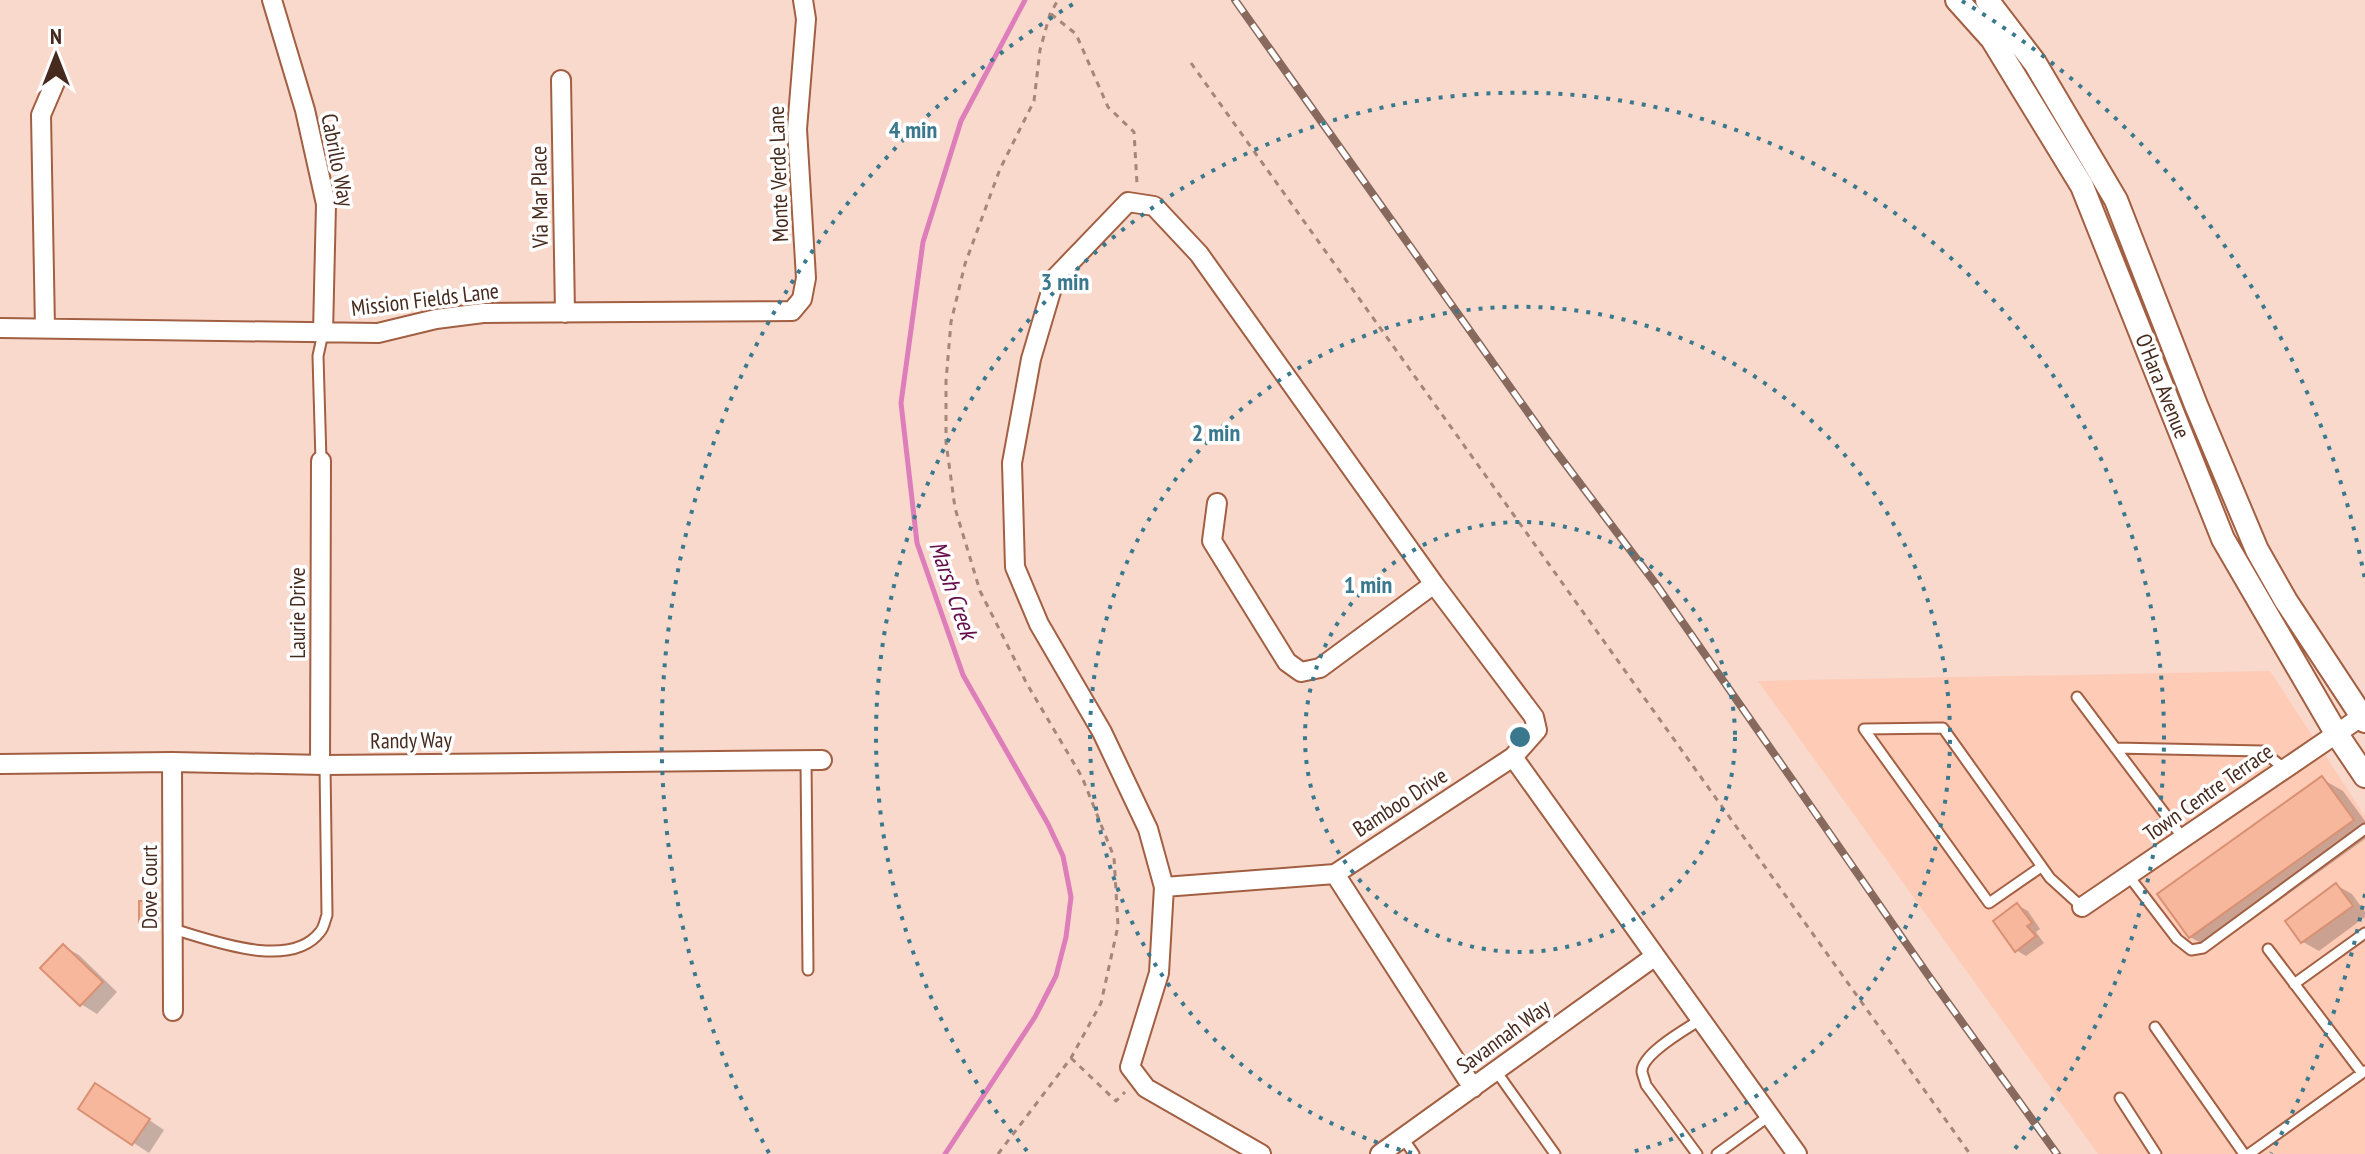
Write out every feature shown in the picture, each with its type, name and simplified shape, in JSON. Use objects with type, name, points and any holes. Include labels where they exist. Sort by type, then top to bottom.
[{"type":"street","name":"Cabrillo Way","points":[[272,0],[305,110],[326,204],[323,333]]},
{"type":"street","name":"Monte Verde Lane","points":[[802,299],[806,278],[797,129],[806,19],[803,0]]},
{"type":"street","name":"O'Hara Avenue","points":[[1957,0],[1992,39],[2082,186],[2223,539],[2336,733],[2365,776]]},
{"type":"street","name":"O'Hara Avenue","points":[[1987,0],[2035,63],[2116,200],[2257,550],[2286,601],[2363,719]]},
{"type":"street","points":[[45,328],[41,115],[56,80]]},
{"type":"street","name":"Via Mar Place","points":[[561,80],[565,313]]},
{"type":"street","points":[[1217,503],[1212,541],[1287,662],[1301,672],[1320,668],[1434,584],[1199,254],[1154,206],[1128,202],[1055,278],[1031,359],[1012,463],[1015,567],[1039,624],[1102,732],[1148,829],[1164,887],[1159,973],[1130,1067],[1146,1088],[1261,1154]]},
{"type":"street","name":"Mission Fields Lane","points":[[0,328],[378,333],[436,319],[483,313],[777,313],[792,311],[802,299]]},
{"type":"street","name":"Laurie Drive","points":[[321,461],[323,765]]},
{"type":"street","name":"Bamboo Drive","points":[[1164,887],[1335,874],[1513,757],[1537,730],[1534,717],[1434,584]]},
{"type":"street","name":"Town Centre Terrace","points":[[2082,907],[2336,733],[2363,719]]},
{"type":"street","points":[[1513,757],[1797,1154]]},
{"type":"street","name":"Randy Way","points":[[0,764],[172,762],[323,765],[814,760]]},
{"type":"street","name":"Dove Court","points":[[172,762],[173,1011]]},
{"type":"street","points":[[1335,874],[1473,1088]]},
{"type":"street","name":"Savannah Way","points":[[1380,1154],[1654,957]]},
{"type":"lane","points":[[321,461],[318,356],[323,333]]},
{"type":"lane","points":[[2077,697],[2183,838]]},
{"type":"lane","points":[[2041,867],[1989,903],[1864,729],[1943,728],[2041,867],[2082,907]]},
{"type":"lane","points":[[2115,748],[2262,751],[2284,768]]},
{"type":"lane","points":[[808,970],[814,760]]},
{"type":"lane","points":[[173,929],[266,951],[286,951],[302,946],[320,932],[327,915],[323,765]]},
{"type":"lane","points":[[2128,875],[2177,939],[2191,950],[2203,948],[2365,829]]},
{"type":"lane","points":[[2294,984],[2365,933]]},
{"type":"lane","points":[[2155,1027],[2246,1154],[2364,1072],[2268,949]]},
{"type":"lane","points":[[1697,1154],[1646,1085],[1642,1072],[1644,1061],[1700,1020]]},
{"type":"lane","points":[[1496,1071],[1555,1154]]},
{"type":"lane","points":[[2120,1098],[2156,1154]]},
{"type":"lane","points":[[1717,1154],[1769,1115]]},
{"type":"lane","points":[[1403,1138],[1414,1154]]},
{"type":"path","points":[[1050,14],[1076,34],[1108,107],[1134,132],[1138,203]]},
{"type":"path","points":[[1191,63],[1970,1154]]},
{"type":"path","points":[[1071,1058],[1116,1101],[1138,1077]]},
{"type":"shaded area","points":[[2270,671],[2365,816],[2365,1154],[2098,1154],[1758,681]]},
{"type":"building","points":[[2322,776],[2354,820],[2189,938],[2157,894]]},
{"type":"building","points":[[2336,883],[2353,906],[2301,943],[2285,921]]},
{"type":"building","points":[[139,901],[155,901],[155,923],[139,923]]},
{"type":"building","points":[[2017,903],[2032,923],[2027,926],[2036,936],[2015,952],[1993,921]]},
{"type":"building","points":[[63,944],[103,982],[80,1006],[40,968]]},
{"type":"building","points":[[95,1083],[150,1119],[132,1145],[78,1109]]},
{"type":"waterway","name":"Marsh Creek","points":[[945,1154],[1035,1017],[1056,976],[1066,937],[1071,897],[1063,856],[1048,824],[963,675],[917,543],[901,403],[923,242],[961,121],[1025,0]]},
{"type":"railway","points":[[1235,0],[1554,449],[1658,587],[1933,982],[2057,1154]]}]
